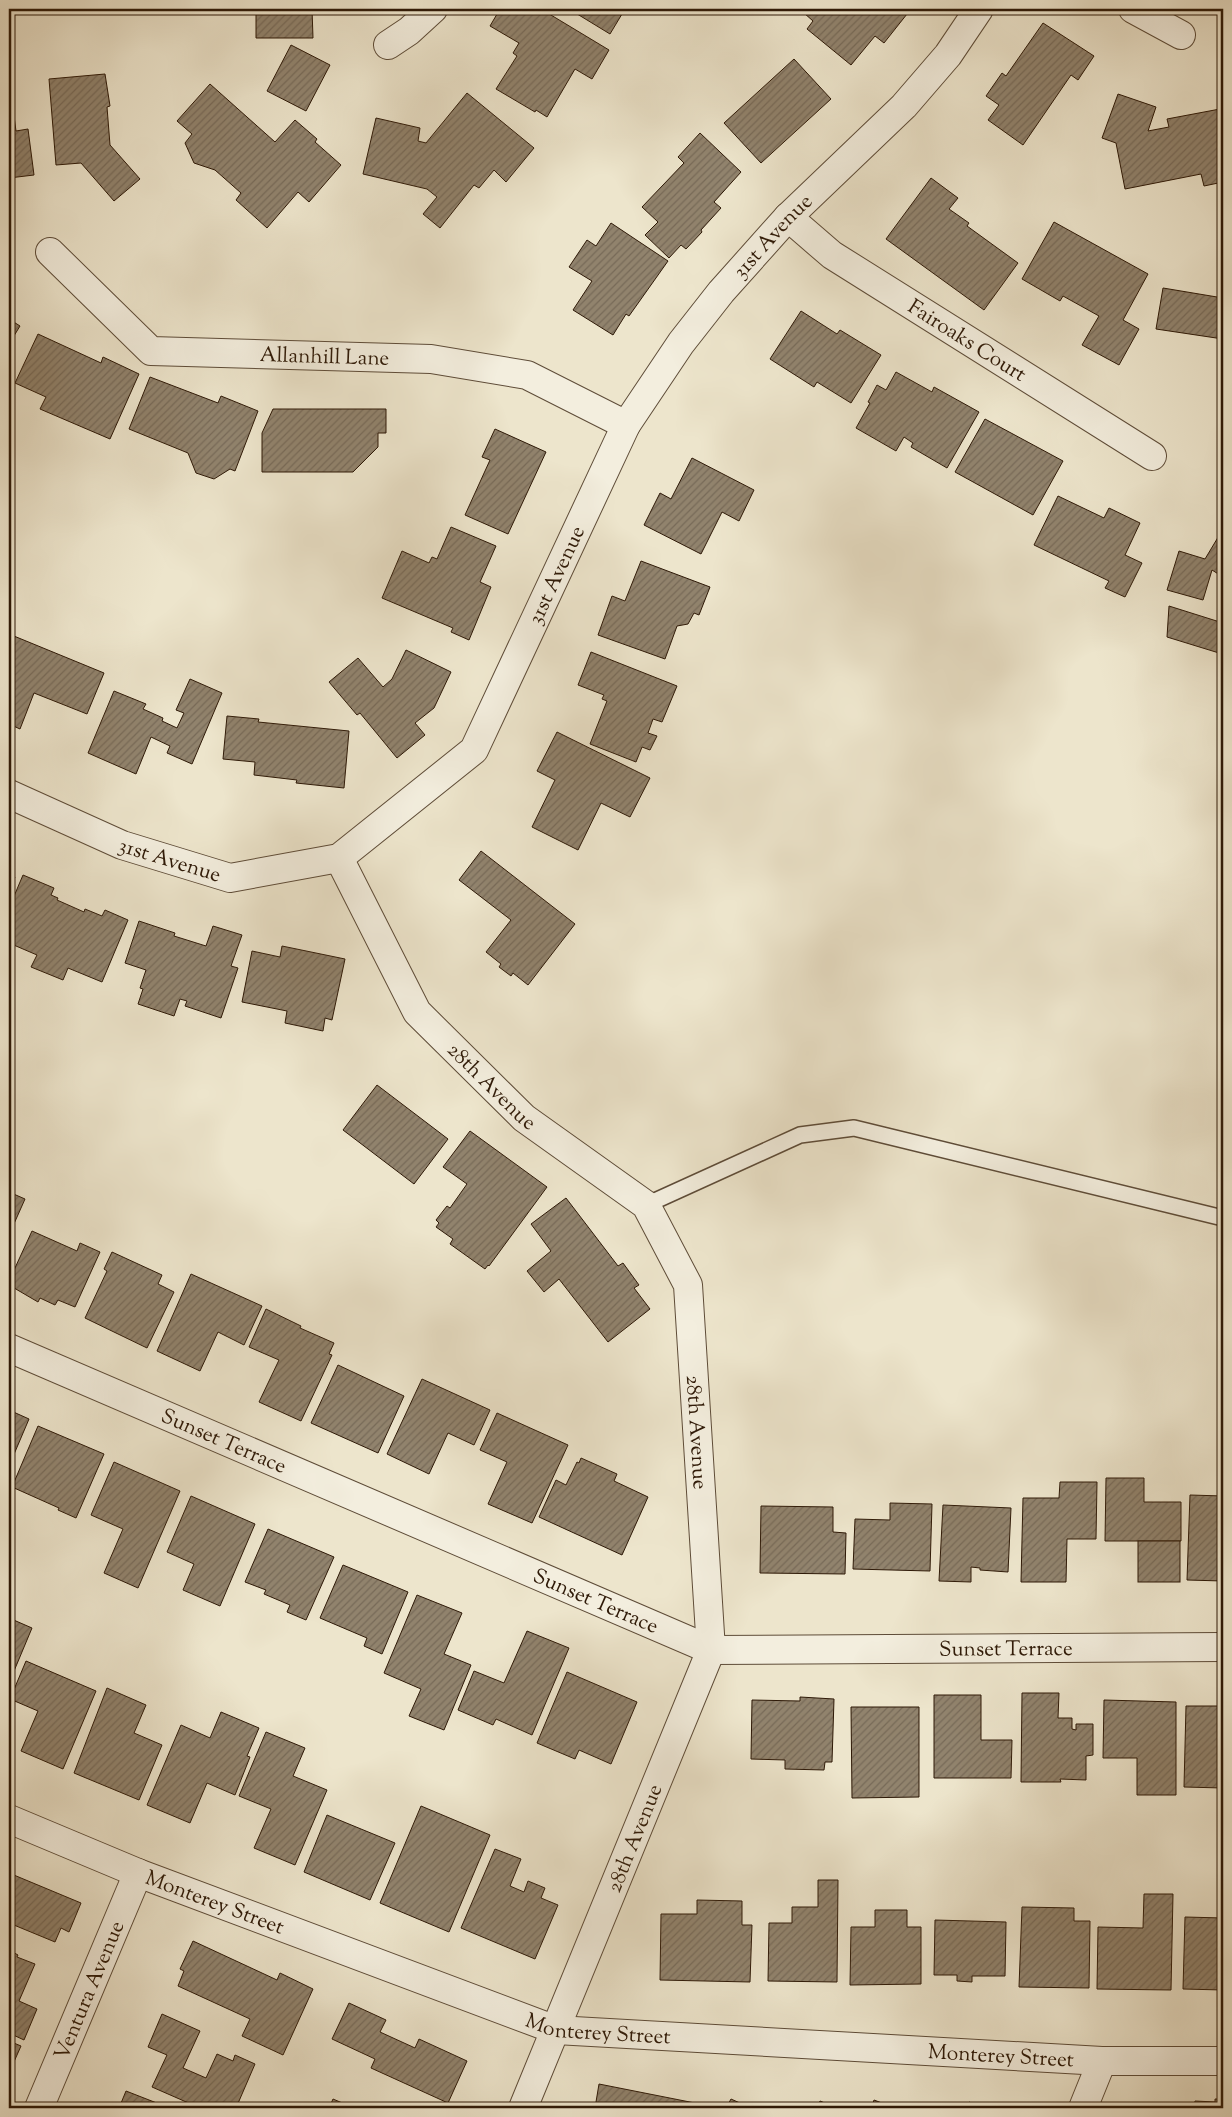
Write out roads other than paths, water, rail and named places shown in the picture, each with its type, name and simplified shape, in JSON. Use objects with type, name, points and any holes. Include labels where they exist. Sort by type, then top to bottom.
[{"type":"street","points":[[388,45],[409,31],[433,9]]},
{"type":"street","name":"31st Avenue","points":[[9,794],[122,845],[230,878],[339,858],[474,750],[626,425],[681,343],[720,292],[788,217],[904,106],[948,55],[979,9]]},
{"type":"street","points":[[1133,9],[1181,34]]},
{"type":"street","name":"Fairoaks Court","points":[[788,217],[832,255],[1152,456]]},
{"type":"street","name":"Allanhill Lane","points":[[50,252],[151,352],[432,359],[527,375],[626,425]]},
{"type":"street","name":"28th Avenue","points":[[339,858],[418,1012],[524,1118],[646,1205],[688,1285],[711,1650],[523,2108]]},
{"type":"street","name":"Sunset Terrace","points":[[9,1348],[711,1650],[1223,1647]]},
{"type":"street","name":"Monterey Street","points":[[9,1818],[138,1873],[556,2030],[1102,2061],[1223,2062]]},
{"type":"street","name":"Ventura Avenue","points":[[39,2108],[138,1873]]},
{"type":"street","points":[[1083,2108],[1102,2061]]},
{"type":"lane","points":[[646,1205],[800,1135],[854,1128],[1223,1218]]}]
